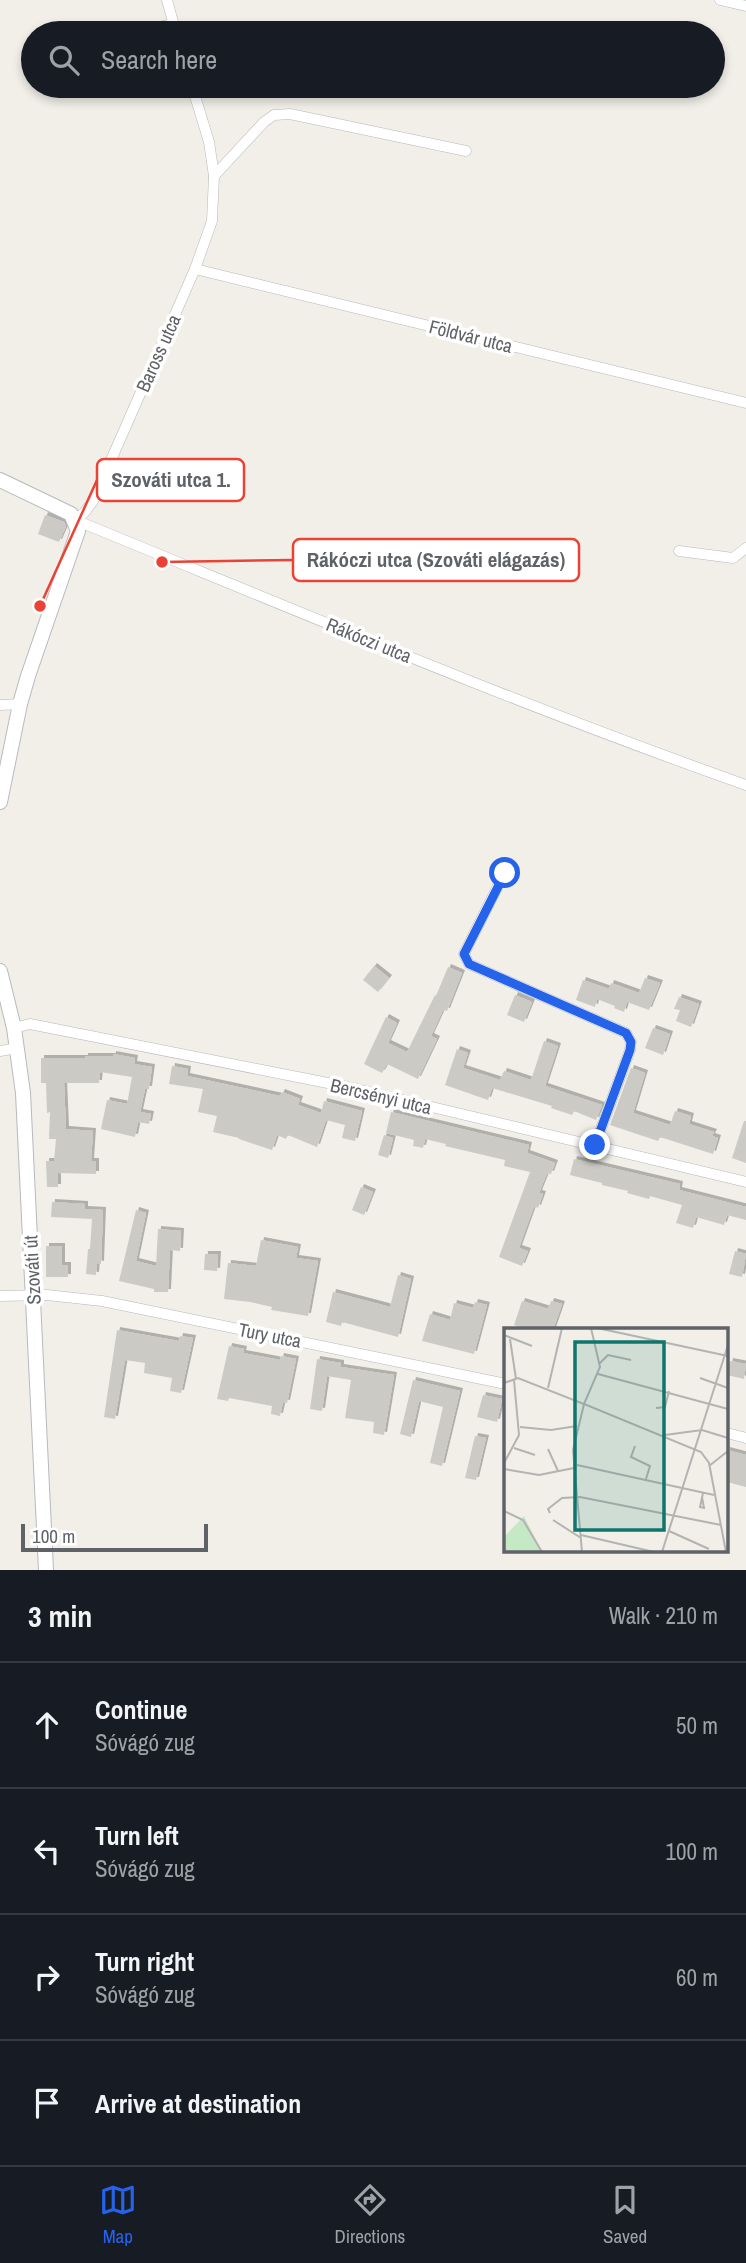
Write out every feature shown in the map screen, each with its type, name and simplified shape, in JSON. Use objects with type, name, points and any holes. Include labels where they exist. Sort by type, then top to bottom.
[{"type":"main road","name":"Rákóczi utca","points":[[0,480],[64,510],[75,520]]},
{"type":"main road","points":[[0,802],[19,704],[78,531],[75,520]]},
{"type":"main road","name":"Szováti út","points":[[0,971],[14,1028],[23,1093],[46,1570]]},
{"type":"street","points":[[167,0],[173,21]]},
{"type":"street","points":[[720,0],[746,5]]},
{"type":"street","name":"Baross utca","points":[[75,520],[93,501],[195,270],[212,221],[214,176],[209,142],[196,98]]},
{"type":"street","points":[[214,176],[264,122],[280,114],[466,151]]},
{"type":"street","name":"Földvár utca","points":[[195,270],[746,403]]},
{"type":"street","name":"Rákóczi utca","points":[[75,520],[523,703],[746,785]]},
{"type":"street","points":[[679,551],[733,558],[746,548]]},
{"type":"street","points":[[0,705],[19,704]]},
{"type":"street","points":[[505,873],[464,954],[469,964],[626,1033],[631,1042],[595,1145]]},
{"type":"street","name":"Bercsényi utca","points":[[14,1028],[30,1024],[348,1087],[746,1182]]},
{"type":"street","points":[[0,1051],[17,1048]]},
{"type":"street","name":"Tury utca","points":[[0,1296],[33,1295],[102,1301],[504,1384]]},
{"type":"street","points":[[728,1433],[746,1438]]},
{"type":"building","points":[[45,515],[64,522],[66,526],[59,542],[38,534]]},
{"type":"building","points":[[374,966],[389,978],[378,992],[363,980]]},
{"type":"building","points":[[448,967],[462,973],[447,1011],[443,1010],[431,1036],[437,1039],[418,1079],[387,1064],[382,1073],[364,1064],[386,1017],[397,1023],[388,1043],[407,1052]]},
{"type":"building","points":[[645,978],[660,983],[649,1010],[627,1002],[624,1012],[597,999],[595,1007],[576,1000],[583,980],[609,989],[611,983],[639,993]]},
{"type":"building","points":[[515,995],[532,1002],[524,1022],[507,1015]]},
{"type":"building","points":[[679,997],[699,1004],[691,1027],[676,1021],[680,1010],[674,1009]]},
{"type":"building","points":[[653,1028],[670,1034],[663,1055],[645,1048]]},
{"type":"building","points":[[544,1041],[558,1046],[545,1086],[602,1105],[596,1120],[574,1111],[572,1115],[551,1108],[552,1106],[492,1088],[488,1100],[445,1085],[457,1049],[468,1053],[463,1068],[500,1080],[504,1071],[531,1080]]},
{"type":"building","points":[[113,1054],[135,1058],[134,1064],[152,1067],[149,1089],[145,1089],[140,1112],[151,1114],[149,1124],[138,1122],[135,1137],[101,1129],[107,1100],[127,1104],[132,1077],[100,1072],[99,1083],[64,1083],[66,1129],[93,1131],[91,1161],[96,1161],[96,1174],[58,1173],[58,1187],[47,1187],[46,1161],[54,1161],[56,1139],[49,1139],[50,1112],[47,1113],[46,1083],[41,1083],[41,1058],[85,1058]]},
{"type":"building","points":[[172,1066],[188,1069],[187,1076],[280,1096],[282,1092],[300,1099],[298,1105],[321,1113],[324,1101],[362,1111],[355,1141],[342,1138],[345,1125],[326,1120],[317,1147],[288,1135],[286,1139],[277,1135],[272,1150],[213,1132],[217,1116],[198,1112],[203,1089],[169,1084]]},
{"type":"building","points":[[631,1068],[645,1073],[633,1113],[670,1125],[675,1111],[691,1116],[689,1124],[714,1132],[712,1136],[718,1138],[713,1154],[660,1137],[658,1141],[610,1125]]},
{"type":"building","points":[[391,1112],[529,1145],[527,1153],[555,1163],[551,1174],[547,1173],[539,1193],[543,1194],[538,1208],[534,1206],[519,1248],[528,1251],[522,1266],[499,1257],[530,1172],[504,1166],[505,1160],[425,1139],[423,1148],[413,1146],[414,1140],[386,1133]]},
{"type":"building","points":[[746,1121],[746,1163],[732,1158]]},
{"type":"building","points":[[384,1135],[393,1138],[388,1158],[378,1155]]},
{"type":"building","points":[[574,1159],[680,1184],[679,1190],[746,1207],[746,1220],[727,1215],[724,1225],[696,1217],[693,1228],[676,1223],[682,1205],[650,1196],[649,1199],[570,1175]]},
{"type":"building","points":[[361,1187],[373,1192],[364,1215],[352,1210]]},
{"type":"building","points":[[52,1202],[85,1204],[85,1209],[103,1210],[101,1264],[97,1263],[96,1275],[86,1274],[92,1219],[51,1217]]},
{"type":"building","points":[[136,1210],[146,1213],[136,1261],[156,1266],[158,1229],[181,1231],[180,1251],[170,1250],[168,1292],[154,1292],[154,1289],[119,1281]]},
{"type":"building","points":[[261,1240],[298,1247],[296,1258],[318,1261],[308,1316],[271,1310],[272,1307],[250,1302],[224,1299],[228,1263],[256,1266]]},
{"type":"building","points":[[46,1246],[62,1246],[62,1265],[68,1265],[68,1277],[46,1277]]},
{"type":"building","points":[[735,1251],[746,1254],[742,1277],[729,1274]]},
{"type":"building","points":[[205,1254],[218,1254],[217,1271],[204,1270]]},
{"type":"building","points":[[398,1275],[411,1279],[398,1337],[342,1322],[341,1326],[326,1322],[333,1292],[390,1307]]},
{"type":"building","points":[[522,1301],[548,1309],[551,1301],[562,1304],[554,1328],[522,1328],[514,1325]]},
{"type":"building","points":[[475,1302],[487,1305],[474,1354],[422,1341],[430,1314],[450,1320],[454,1303],[473,1308]]},
{"type":"building","points":[[117,1330],[179,1341],[180,1336],[193,1338],[181,1393],[170,1391],[172,1378],[144,1373],[145,1363],[125,1360],[115,1419],[104,1417]]},
{"type":"building","points":[[229,1346],[244,1349],[243,1353],[280,1360],[281,1356],[296,1359],[287,1403],[283,1402],[280,1416],[271,1414],[272,1406],[229,1398],[228,1401],[217,1399]]},
{"type":"building","points":[[317,1359],[341,1363],[341,1367],[394,1375],[384,1435],[373,1433],[374,1422],[345,1418],[351,1380],[327,1376],[322,1411],[310,1409]]},
{"type":"building","points":[[730,1361],[746,1364],[744,1379],[728,1375]]},
{"type":"building","points":[[413,1380],[460,1391],[442,1466],[430,1463],[443,1407],[419,1401],[411,1437],[400,1434]]},
{"type":"building","points":[[483,1395],[502,1399],[497,1422],[477,1417]]},
{"type":"building","points":[[475,1436],[486,1438],[476,1480],[465,1478]]},
{"type":"building","points":[[728,1450],[746,1455],[746,1487],[728,1482]]},
{"type":"place","name":"Rákóczi utca (Szováti elágazás)","points":[[162,562]]},
{"type":"place","name":"Szováti utca 1.","points":[[40,606]]},
{"type":"route","points":[[505,873],[464,954],[469,964],[626,1033],[631,1042],[595,1145]]}]
